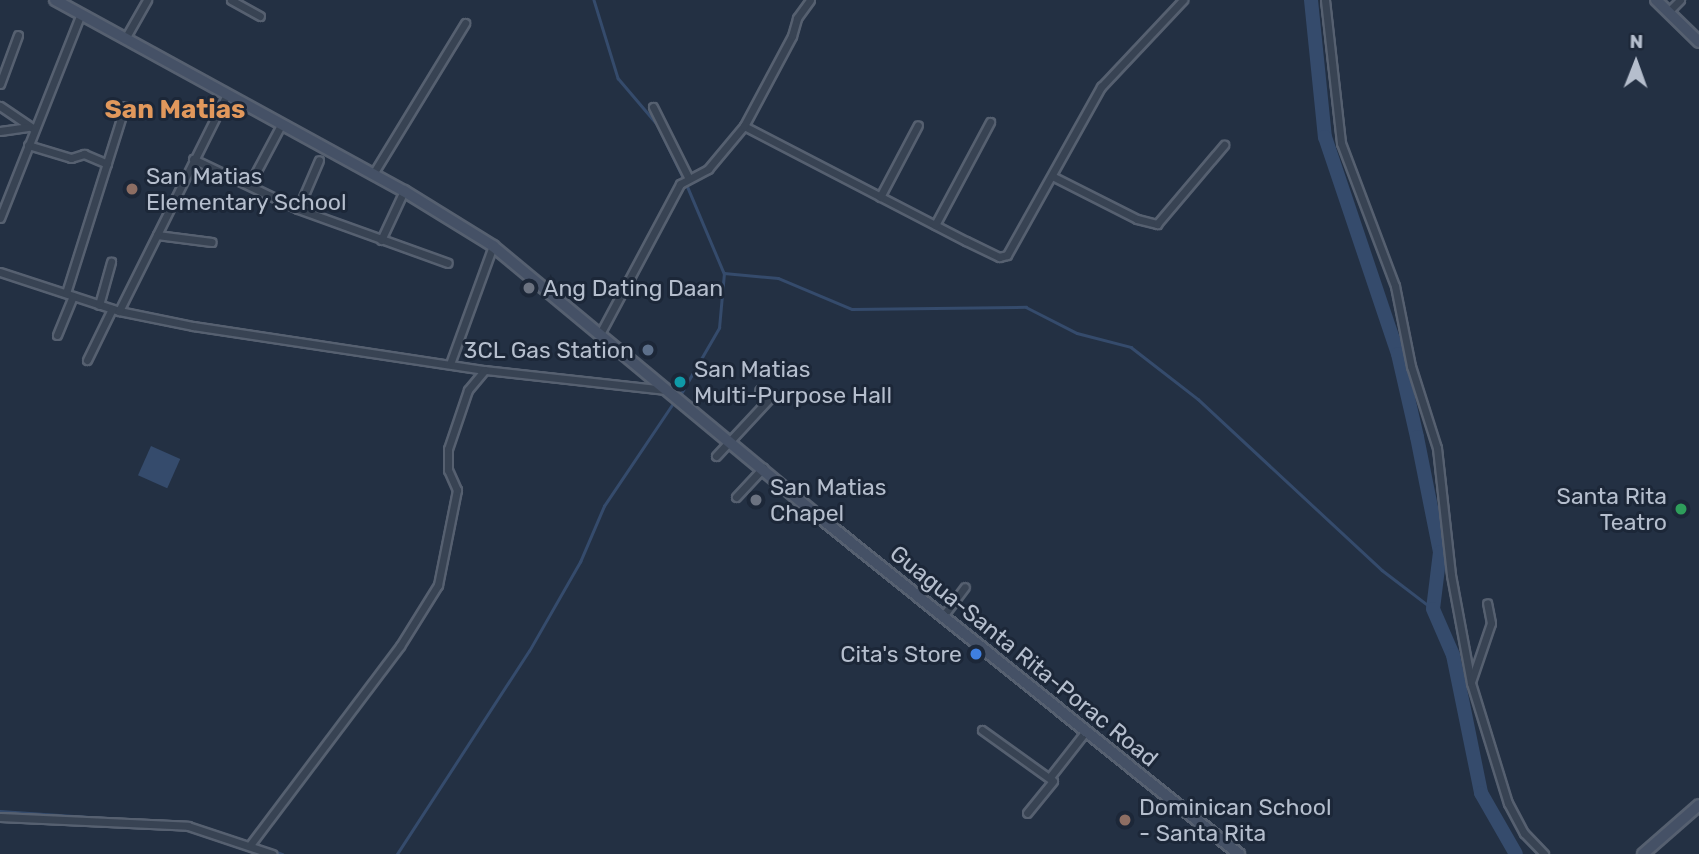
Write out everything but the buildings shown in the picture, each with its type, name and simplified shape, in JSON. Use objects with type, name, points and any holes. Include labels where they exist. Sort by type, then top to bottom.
[{"type":"main road","name":"Guagua-Santa Rita-Porac Road","points":[[55,0],[126,37],[226,96],[404,191],[493,246],[601,331],[943,617],[1239,854]]},
{"type":"main road","points":[[1656,0],[1699,42]]},
{"type":"main road","points":[[1643,854],[1699,805]]},
{"type":"street","points":[[126,37],[147,0]]},
{"type":"street","points":[[231,0],[260,16]]},
{"type":"street","points":[[601,331],[681,184],[708,169],[744,127],[792,36],[797,18],[810,0]]},
{"type":"street","points":[[744,127],[999,257],[1007,256],[1101,87],[1183,0]]},
{"type":"street","points":[[1325,0],[1341,143],[1395,286],[1411,366],[1437,448],[1451,575],[1471,683],[1508,803],[1524,833],[1544,854]]},
{"type":"street","points":[[1668,12],[1680,0]]},
{"type":"street","points":[[0,218],[28,145],[31,128],[81,13]]},
{"type":"street","points":[[373,174],[465,23]]},
{"type":"street","points":[[0,84],[18,35]]},
{"type":"street","points":[[87,360],[158,235],[226,96]]},
{"type":"street","points":[[0,106],[31,128]]},
{"type":"street","points":[[57,335],[125,106]]},
{"type":"street","points":[[653,107],[689,179]]},
{"type":"street","points":[[935,225],[990,122]]},
{"type":"street","points":[[255,174],[281,125]]},
{"type":"street","points":[[880,197],[918,125]]},
{"type":"street","points":[[0,131],[31,128]]},
{"type":"street","points":[[28,145],[71,158],[84,154],[107,164]]},
{"type":"street","points":[[1052,176],[1137,219],[1157,225],[1224,145]]},
{"type":"street","points":[[193,159],[298,209],[448,263]]},
{"type":"street","points":[[298,209],[319,160]]},
{"type":"street","points":[[381,240],[404,191]]},
{"type":"street","points":[[158,235],[212,242]]},
{"type":"street","points":[[450,364],[493,246]]},
{"type":"street","points":[[99,305],[111,262]]},
{"type":"street","points":[[0,272],[116,310],[236,334],[675,394]]},
{"type":"street","points":[[250,845],[429,602],[441,574],[457,490],[449,470],[448,449],[468,390],[485,370]]},
{"type":"street","points":[[716,456],[769,399],[759,390]]},
{"type":"street","points":[[736,497],[763,468]]},
{"type":"street","points":[[943,617],[965,587]]},
{"type":"street","points":[[1471,683],[1491,623],[1487,603]]},
{"type":"street","points":[[982,730],[1053,781],[1027,813]]},
{"type":"street","points":[[1050,777],[1086,731]]},
{"type":"street","points":[[0,817],[188,826],[272,854]]},
{"type":"water","points":[[151,446],[180,459],[167,488],[138,475]]},
{"type":"waterway","points":[[594,0],[618,78],[657,124],[683,177]]},
{"type":"waterway","points":[[1311,0],[1325,137],[1398,354],[1417,437],[1440,552],[1433,609],[1453,655],[1481,793],[1516,854]]},
{"type":"waterway","points":[[686,183],[724,273],[778,278],[852,309],[1026,307],[1077,333],[1131,347],[1198,399],[1382,570],[1433,609]]},
{"type":"waterway","points":[[679,397],[719,328],[724,273]]},
{"type":"waterway","points":[[397,854],[529,651],[580,562],[604,506],[674,402]]},
{"type":"waterway","points":[[0,811],[148,821]]},
{"type":"waterway","points":[[193,824],[246,841]]},
{"type":"waterway","points":[[255,844],[282,854]]},
{"type":"place","name":"San Matias Elementary School","points":[[132,189]]},
{"type":"place","name":"Ang Dating Daan","points":[[529,288]]},
{"type":"place","name":"3CL Gas Station","points":[[648,350]]},
{"type":"place","name":"San Matias Multi-Purpose Hall","points":[[680,382]]},
{"type":"place","name":"San Matias Chapel","points":[[756,500]]},
{"type":"place","name":"Santa Rita Teatro","points":[[1681,509]]},
{"type":"place","name":"Cita's Store","points":[[976,654]]},
{"type":"place","name":"Dominican School - Santa Rita","points":[[1125,820]]},
{"type":"district","name":"San Matias","points":[[175,110]]}]
